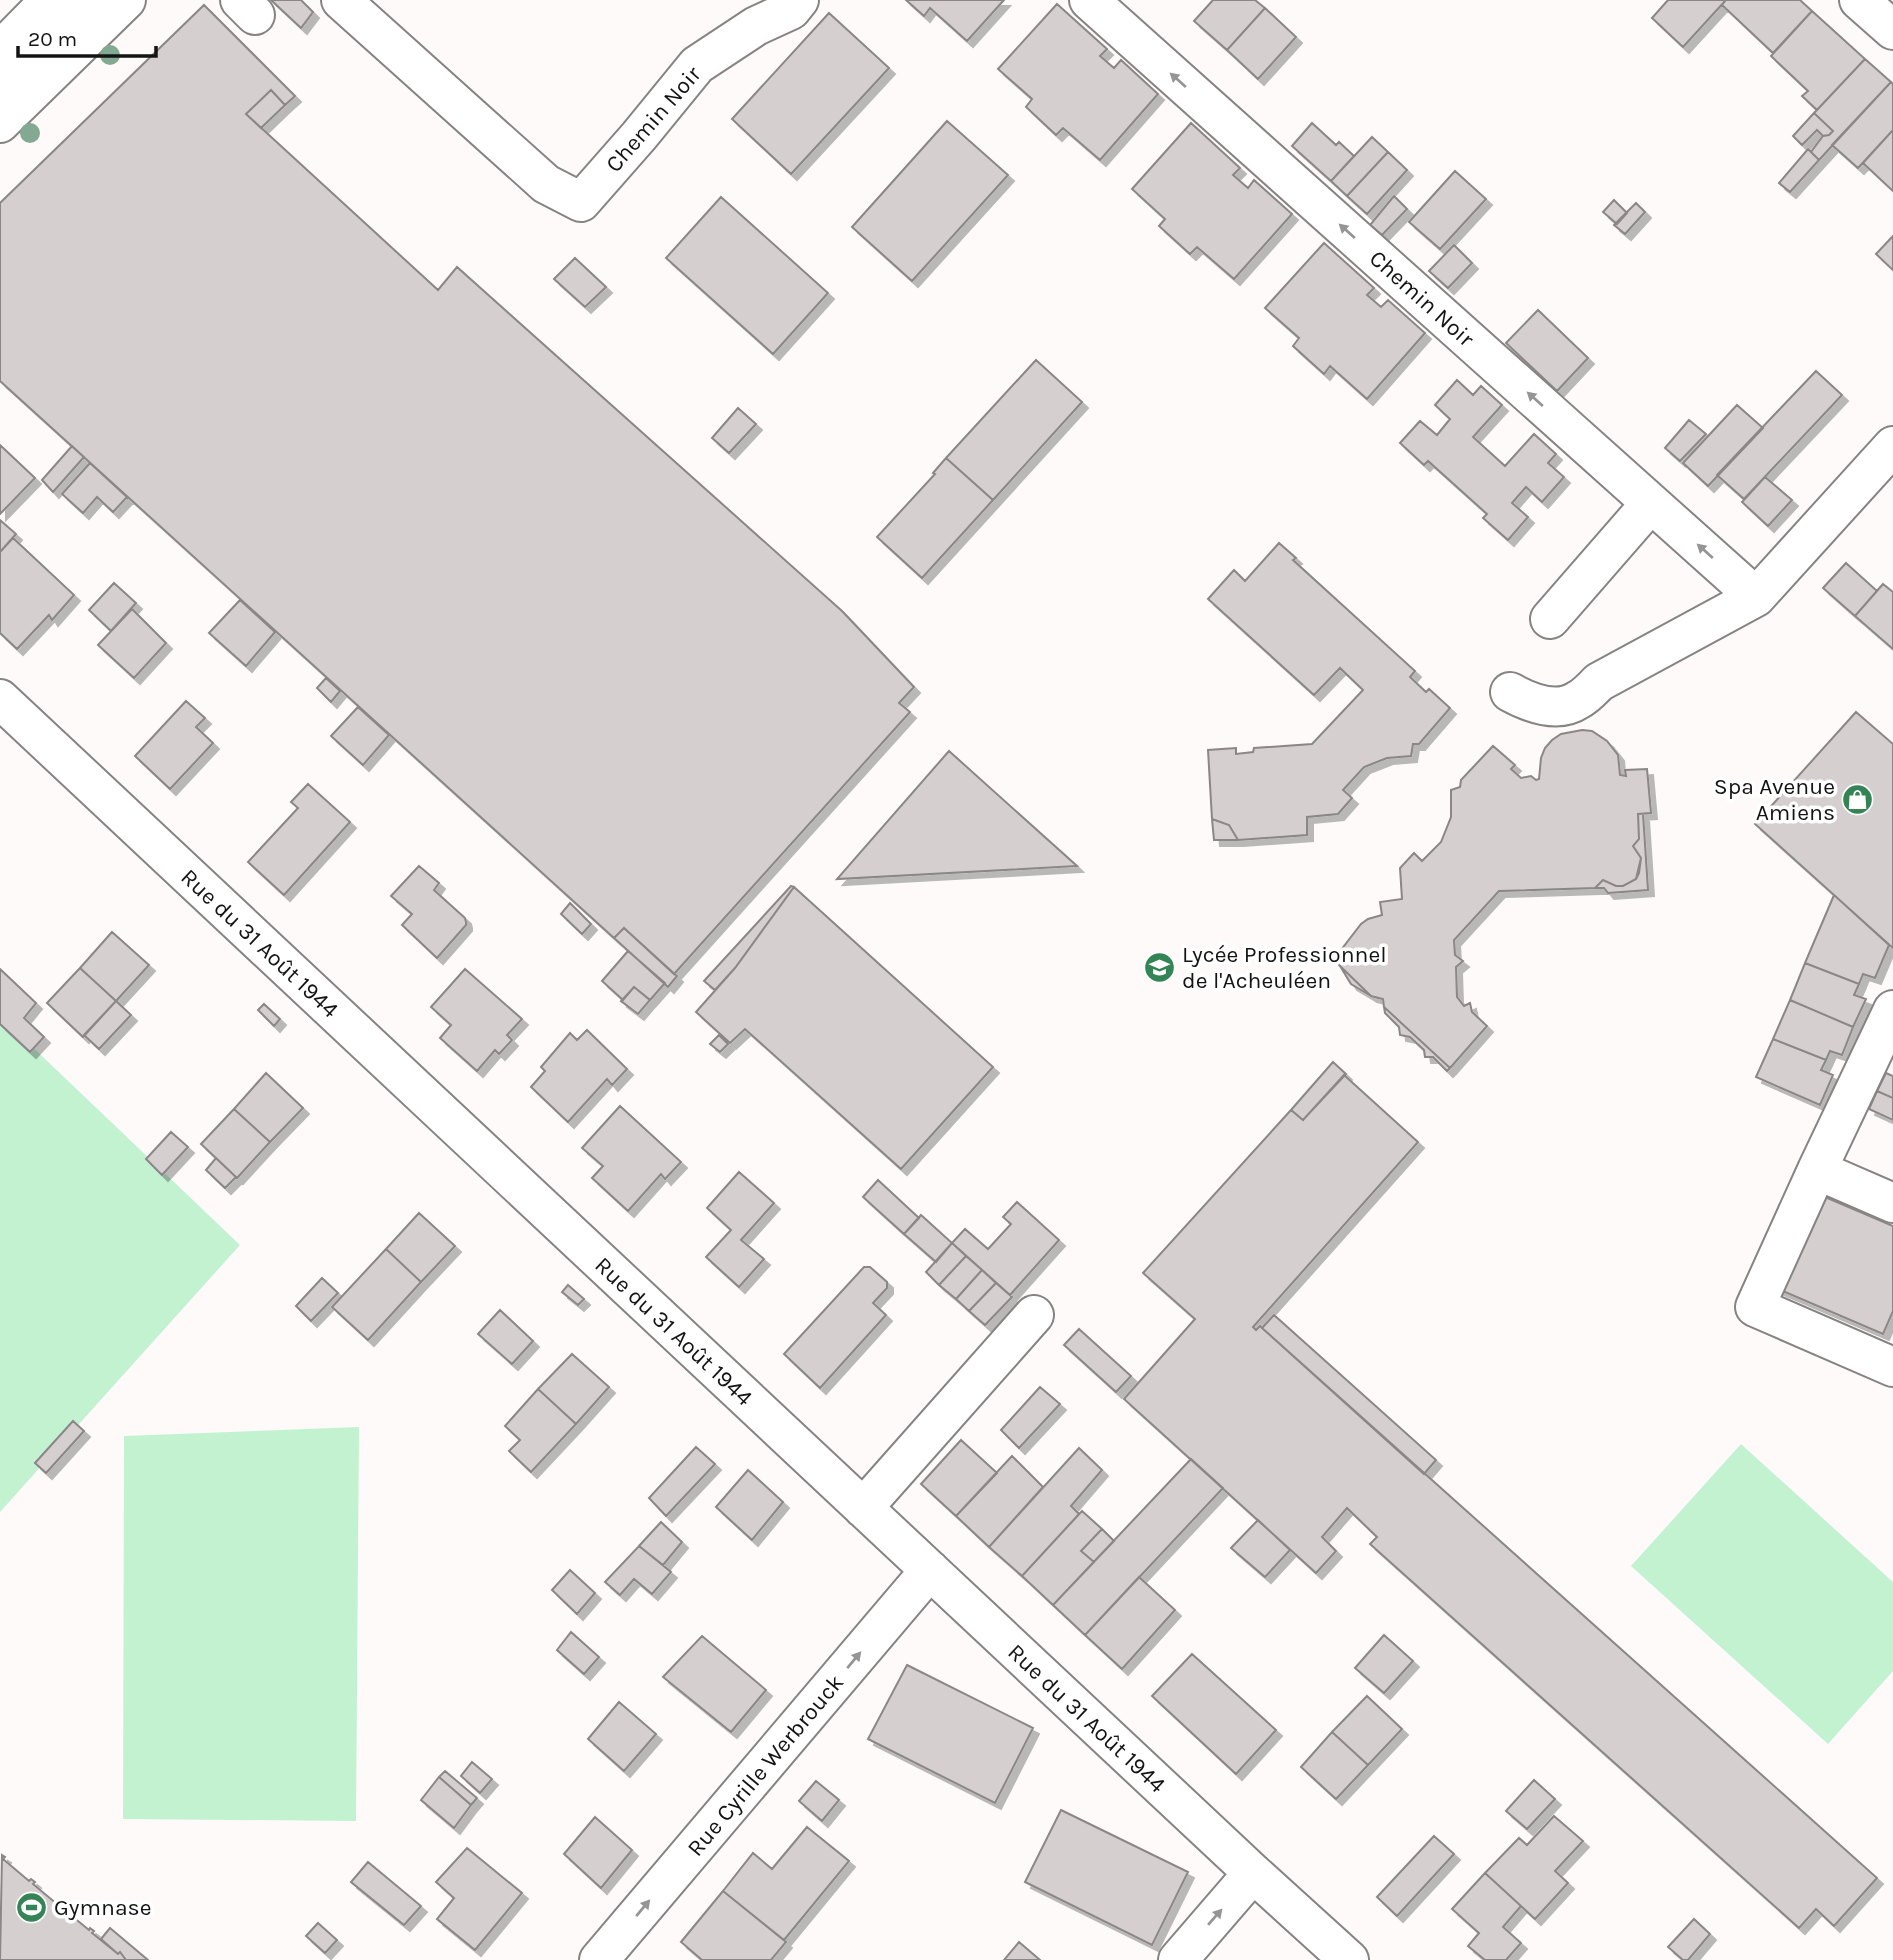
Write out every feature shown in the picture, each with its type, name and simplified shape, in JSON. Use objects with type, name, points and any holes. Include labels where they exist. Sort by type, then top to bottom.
[{"type":"street","points":[[0,51],[50,0]]},
{"type":"street","points":[[0,93],[96,0]]},
{"type":"street","points":[[0,123],[126,0]]},
{"type":"street","name":"Chemin Noir","points":[[341,0],[546,184],[580,202],[697,65],[756,26],[791,10],[799,0]]},
{"type":"street","name":"Chemin Noir","points":[[1089,0],[1756,597]]},
{"type":"street","points":[[1859,0],[1893,30]]},
{"type":"street","points":[[1510,692],[1530,703],[1557,707],[1578,701],[1599,682],[1756,597],[1893,446]]},
{"type":"street","points":[[1550,619],[1651,503]]},
{"type":"street","name":"Rue du 31 Août 1944","points":[[0,699],[1349,1960]]},
{"type":"street","points":[[1893,1010],[1755,1307],[1893,1367]]},
{"type":"street","points":[[1817,1170],[1893,1203]]},
{"type":"street","points":[[863,1508],[1034,1315]]},
{"type":"street","name":"Rue Cyrille Werbrouck","points":[[599,1960],[930,1570]]},
{"type":"street","points":[[1178,1960],[1253,1873]]},
{"type":"green space","points":[[0,1016],[240,1245],[0,1512]]},
{"type":"green space","points":[[359,1427],[356,1821],[123,1819],[124,1436]]},
{"type":"green space","points":[[1741,1444],[1893,1582],[1893,1671],[1828,1744],[1631,1566]]},
{"type":"building","points":[[271,0],[301,0],[313,12],[301,28]]},
{"type":"building","points":[[906,0],[1004,0],[967,41],[930,8],[924,16]]},
{"type":"building","points":[[1213,0],[1255,0],[1265,8],[1227,50],[1194,21]]},
{"type":"building","points":[[1668,0],[1726,0],[1683,47],[1652,18]]},
{"type":"building","points":[[1726,0],[1800,0],[1812,11],[1773,53],[1722,5]]},
{"type":"building","points":[[1057,4],[1107,49],[1100,56],[1114,68],[1121,60],[1158,94],[1100,160],[1063,128],[1056,135],[1026,107],[1032,99],[998,69]]},
{"type":"building","points":[[204,5],[295,96],[285,105],[271,90],[246,114],[438,290],[457,267],[842,611],[914,687],[899,703],[910,712],[674,974],[624,928],[614,938],[0,381],[0,203]]},
{"type":"building","points":[[1265,8],[1296,37],[1258,79],[1227,50]]},
{"type":"building","points":[[1812,11],[1865,59],[1817,110],[1802,96],[1808,91],[1771,56]]},
{"type":"building","points":[[829,13],[889,68],[791,174],[732,119]]},
{"type":"building","points":[[1865,59],[1891,82],[1819,160],[1811,152],[1823,136],[1833,131],[1814,113]]},
{"type":"building","points":[[1891,82],[1893,130],[1858,168],[1832,145]]},
{"type":"building","points":[[271,90],[285,105],[261,128],[246,114]]},
{"type":"building","points":[[1814,113],[1833,131],[1823,136],[1817,130],[1802,145],[1793,136]]},
{"type":"building","points":[[947,121],[1008,175],[912,281],[852,227]]},
{"type":"building","points":[[1191,123],[1240,168],[1233,175],[1248,188],[1254,180],[1292,214],[1234,279],[1197,247],[1190,254],[1159,226],[1165,219],[1132,189]]},
{"type":"building","points":[[1312,123],[1336,145],[1339,142],[1354,156],[1331,181],[1292,146]]},
{"type":"building","points":[[1893,130],[1893,191],[1863,163]]},
{"type":"building","points":[[1372,137],[1388,152],[1347,196],[1331,181]]},
{"type":"building","points":[[1808,149],[1819,160],[1790,192],[1779,183]]},
{"type":"building","points":[[1388,152],[1407,170],[1367,214],[1347,196]]},
{"type":"building","points":[[1455,171],[1486,199],[1440,249],[1409,222]]},
{"type":"building","points":[[1394,196],[1407,209],[1382,235],[1370,225]]},
{"type":"building","points":[[721,197],[828,293],[773,354],[666,258]]},
{"type":"building","points":[[1614,200],[1627,213],[1617,224],[1603,212]]},
{"type":"building","points":[[1636,203],[1645,212],[1625,234],[1614,225]]},
{"type":"building","points":[[1893,236],[1893,270],[1876,254]]},
{"type":"building","points":[[1324,243],[1374,288],[1367,295],[1381,307],[1388,300],[1425,333],[1367,399],[1330,366],[1324,374],[1293,346],[1299,338],[1265,308]]},
{"type":"building","points":[[1454,245],[1472,263],[1448,288],[1429,271]]},
{"type":"building","points":[[575,258],[606,287],[585,307],[554,279]]},
{"type":"building","points":[[1538,310],[1588,358],[1557,391],[1506,343]]},
{"type":"building","points":[[1036,360],[1082,402],[993,500],[946,458]]},
{"type":"building","points":[[1816,371],[1842,395],[1744,499],[1717,475]]},
{"type":"building","points":[[1457,380],[1473,395],[1481,386],[1502,405],[1473,437],[1505,466],[1534,434],[1556,454],[1548,463],[1564,477],[1542,502],[1526,487],[1512,503],[1528,517],[1508,540],[1483,518],[1487,514],[1428,461],[1424,465],[1400,443],[1420,421],[1437,435],[1450,419],[1435,405]]},
{"type":"building","points":[[1737,405],[1763,428],[1708,486],[1683,463]]},
{"type":"building","points":[[738,408],[756,424],[729,453],[712,438]]},
{"type":"building","points":[[1689,420],[1706,434],[1680,461],[1665,448]]},
{"type":"building","points":[[0,445],[35,478],[0,514]]},
{"type":"building","points":[[72,446],[84,457],[53,492],[42,480]]},
{"type":"building","points":[[946,458],[993,500],[922,578],[877,537],[935,474],[933,473]]},
{"type":"building","points":[[90,463],[127,497],[113,512],[97,497],[83,513],[62,494]]},
{"type":"building","points":[[1765,477],[1792,500],[1768,526],[1742,502]]},
{"type":"building","points":[[0,520],[16,534],[0,552]]},
{"type":"building","points":[[13,538],[74,595],[52,620],[49,615],[17,649],[0,633],[0,552]]},
{"type":"building","points":[[1279,543],[1296,558],[1293,560],[1415,671],[1410,677],[1426,692],[1429,689],[1450,708],[1419,744],[1413,744],[1411,756],[1387,758],[1364,767],[1343,790],[1352,798],[1338,814],[1307,817],[1307,835],[1238,840],[1229,825],[1212,819],[1208,750],[1236,748],[1236,754],[1253,752],[1254,748],[1312,744],[1363,690],[1340,668],[1314,695],[1208,599],[1234,570],[1245,581]]},
{"type":"building","points":[[1846,563],[1877,591],[1855,616],[1823,588]]},
{"type":"building","points":[[114,583],[136,603],[111,631],[89,610]]},
{"type":"building","points":[[1883,584],[1893,592],[1893,649],[1855,616]]},
{"type":"building","points":[[240,600],[275,632],[246,666],[209,633]]},
{"type":"building","points":[[132,609],[166,643],[134,678],[98,645]]},
{"type":"building","points":[[326,678],[340,691],[331,702],[317,688]]},
{"type":"building","points":[[186,701],[205,718],[196,727],[213,743],[170,789],[135,756]]},
{"type":"building","points":[[358,707],[389,735],[363,765],[331,736]]},
{"type":"building","points":[[1856,712],[1893,744],[1893,948],[1755,824]]},
{"type":"building","points":[[1592,731],[1607,741],[1618,755],[1620,775],[1626,776],[1625,770],[1647,769],[1651,813],[1638,814],[1639,839],[1633,846],[1641,858],[1639,873],[1636,879],[1623,886],[1603,880],[1595,888],[1499,891],[1454,940],[1455,955],[1463,961],[1456,967],[1457,997],[1464,1006],[1470,1003],[1472,1012],[1487,1026],[1450,1068],[1384,1007],[1383,999],[1371,996],[1339,965],[1341,950],[1361,924],[1382,915],[1380,902],[1402,899],[1400,868],[1414,853],[1422,861],[1441,842],[1451,817],[1451,790],[1460,787],[1461,780],[1493,746],[1515,765],[1511,769],[1521,778],[1531,776],[1536,780],[1539,779],[1545,748],[1552,740],[1561,734]]},
{"type":"building","points":[[949,751],[1077,866],[837,879]]},
{"type":"building","points":[[308,784],[350,822],[284,895],[248,862],[298,808],[291,802]]},
{"type":"building","points":[[1638,814],[1643,814],[1648,890],[1608,893],[1604,888],[1595,888],[1603,880],[1623,886],[1636,879],[1641,858],[1633,846],[1639,839]]},
{"type":"building","points":[[1212,819],[1229,825],[1238,840],[1214,840]]},
{"type":"building","points":[[419,866],[439,883],[434,890],[465,918],[466,922],[437,958],[402,925],[412,914],[391,896]]},
{"type":"building","points":[[791,886],[794,887],[735,968],[715,990],[704,981]]},
{"type":"building","points":[[794,887],[993,1067],[901,1169],[745,1029],[730,1043],[696,1012],[735,968]]},
{"type":"building","points":[[1834,895],[1889,945],[1875,978],[1863,974],[1859,984],[1805,963]]},
{"type":"building","points":[[570,903],[591,924],[582,934],[561,914]]},
{"type":"building","points":[[624,928],[677,976],[668,987],[614,938]]},
{"type":"building","points":[[112,932],[149,965],[116,1001],[80,968]]},
{"type":"building","points":[[628,951],[665,983],[650,1000],[634,987],[623,1000],[602,981]]},
{"type":"building","points":[[1805,963],[1859,984],[1854,995],[1866,999],[1853,1027],[1790,1000]]},
{"type":"building","points":[[1340,966],[1371,996],[1351,984]]},
{"type":"building","points":[[80,968],[116,1001],[83,1037],[47,1003]]},
{"type":"building","points":[[0,969],[36,1003],[24,1018],[44,1037],[30,1052],[0,1024]]},
{"type":"building","points":[[465,969],[522,1019],[507,1035],[512,1040],[499,1054],[495,1050],[477,1071],[440,1038],[451,1025],[431,1007]]},
{"type":"building","points":[[634,987],[650,1000],[638,1014],[621,1001]]},
{"type":"building","points":[[1790,1000],[1853,1027],[1842,1055],[1830,1051],[1826,1060],[1773,1039]]},
{"type":"building","points":[[116,1001],[131,1015],[99,1049],[84,1035]]},
{"type":"building","points":[[264,1004],[280,1019],[274,1026],[258,1010]]},
{"type":"building","points":[[1384,1007],[1450,1068],[1447,1071],[1433,1057],[1425,1057],[1424,1050],[1410,1037],[1400,1035],[1399,1027],[1385,1013]]},
{"type":"building","points":[[587,1030],[627,1069],[612,1085],[607,1079],[568,1122],[531,1087],[545,1071],[541,1067],[570,1033],[577,1040]]},
{"type":"building","points":[[719,1035],[728,1044],[720,1052],[710,1044]]},
{"type":"building","points":[[1773,1039],[1826,1060],[1821,1070],[1833,1075],[1820,1105],[1756,1077]]},
{"type":"building","points":[[1333,1062],[1346,1074],[1303,1120],[1291,1110]]},
{"type":"building","points":[[266,1073],[303,1108],[270,1142],[234,1109]]},
{"type":"building","points":[[1886,1073],[1893,1076],[1893,1098],[1877,1091]]},
{"type":"building","points":[[1344,1075],[1418,1142],[1253,1327],[1256,1330],[1260,1326],[1877,1878],[1834,1926],[1816,1909],[1799,1928],[1370,1544],[1377,1537],[1347,1508],[1322,1537],[1336,1551],[1316,1573],[1124,1399],[1195,1319],[1143,1273],[1291,1110],[1303,1120]]},
{"type":"building","points":[[1877,1091],[1893,1098],[1893,1120],[1869,1109]]},
{"type":"building","points":[[620,1106],[681,1162],[665,1179],[661,1174],[628,1211],[592,1178],[603,1166],[582,1148]]},
{"type":"building","points":[[234,1109],[270,1142],[237,1178],[201,1144]]},
{"type":"building","points":[[171,1132],[188,1147],[162,1175],[146,1159]]},
{"type":"building","points":[[216,1158],[236,1177],[225,1188],[206,1170]]},
{"type":"building","points":[[739,1172],[774,1203],[741,1240],[764,1259],[739,1287],[706,1257],[731,1230],[707,1208]]},
{"type":"building","points":[[878,1180],[919,1218],[904,1234],[863,1197]]},
{"type":"building","points":[[1818,1194],[1893,1226],[1893,1311],[1883,1334],[1778,1289]]},
{"type":"building","points":[[1017,1202],[1059,1240],[1010,1295],[952,1243],[965,1229],[988,1249],[1011,1224],[1003,1217]]},
{"type":"building","points":[[419,1213],[455,1246],[421,1282],[386,1249]]},
{"type":"building","points":[[921,1215],[952,1243],[936,1262],[904,1234]]},
{"type":"building","points":[[952,1243],[966,1256],[939,1285],[926,1272]]},
{"type":"building","points":[[386,1249],[421,1282],[368,1340],[332,1307]]},
{"type":"building","points":[[966,1256],[982,1270],[956,1299],[939,1285]]},
{"type":"building","points":[[864,1267],[870,1267],[887,1282],[887,1288],[873,1303],[886,1315],[820,1388],[784,1354]]},
{"type":"building","points":[[982,1270],[996,1283],[969,1311],[956,1299]]},
{"type":"building","points":[[322,1278],[338,1293],[311,1321],[296,1306]]},
{"type":"building","points":[[996,1283],[1012,1297],[985,1325],[969,1311]]},
{"type":"building","points":[[568,1285],[584,1299],[578,1305],[562,1292]]},
{"type":"building","points":[[500,1310],[533,1341],[512,1364],[478,1334]]},
{"type":"building","points":[[1274,1315],[1436,1460],[1424,1474],[1262,1328]]},
{"type":"building","points":[[1079,1329],[1131,1376],[1116,1392],[1064,1345]]},
{"type":"building","points":[[572,1354],[609,1387],[576,1424],[538,1389]]},
{"type":"building","points":[[1040,1387],[1060,1404],[1019,1448],[1001,1430]]},
{"type":"building","points":[[538,1389],[576,1424],[531,1472],[509,1451],[520,1440],[505,1426]]},
{"type":"building","points":[[73,1421],[84,1431],[46,1473],[35,1463]]},
{"type":"building","points":[[961,1440],[997,1473],[956,1516],[921,1484]]},
{"type":"building","points":[[696,1447],[715,1464],[666,1516],[649,1498]]},
{"type":"building","points":[[1079,1448],[1102,1470],[1071,1506],[1079,1514],[1022,1576],[989,1547]]},
{"type":"building","points":[[1012,1456],[1043,1487],[989,1547],[956,1516]]},
{"type":"building","points":[[1191,1459],[1223,1488],[1085,1635],[1053,1605]]},
{"type":"building","points":[[748,1470],[783,1502],[752,1540],[716,1507]]},
{"type":"building","points":[[1082,1511],[1102,1529],[1081,1551],[1094,1562],[1053,1605],[1022,1576]]},
{"type":"building","points":[[1258,1520],[1290,1550],[1265,1577],[1231,1548]]},
{"type":"building","points":[[661,1522],[682,1542],[663,1565],[639,1546]]},
{"type":"building","points":[[1102,1529],[1114,1541],[1094,1562],[1081,1551]]},
{"type":"building","points":[[639,1546],[671,1572],[652,1594],[634,1579],[620,1595],[605,1582]]},
{"type":"building","points":[[570,1570],[595,1593],[577,1614],[552,1590]]},
{"type":"building","points":[[1139,1577],[1175,1610],[1122,1669],[1085,1635]]},
{"type":"building","points":[[571,1632],[599,1657],[584,1674],[557,1650]]},
{"type":"building","points":[[1384,1635],[1413,1661],[1384,1693],[1355,1668]]},
{"type":"building","points":[[702,1636],[766,1690],[731,1732],[663,1677]]},
{"type":"building","points":[[1192,1654],[1276,1730],[1236,1774],[1152,1696]]},
{"type":"building","points":[[907,1665],[1033,1728],[995,1803],[868,1739]]},
{"type":"building","points":[[1367,1696],[1402,1729],[1368,1765],[1332,1732]]},
{"type":"building","points":[[619,1702],[656,1734],[624,1771],[588,1739]]},
{"type":"building","points":[[1332,1732],[1368,1765],[1336,1799],[1301,1767]]},
{"type":"building","points":[[472,1762],[492,1779],[480,1793],[461,1776]]},
{"type":"building","points":[[445,1771],[477,1798],[471,1805],[439,1777]]},
{"type":"building","points":[[439,1777],[471,1805],[454,1828],[421,1800]]},
{"type":"building","points":[[1534,1780],[1555,1799],[1527,1829],[1506,1811]]},
{"type":"building","points":[[816,1781],[839,1800],[822,1821],[799,1801]]},
{"type":"building","points":[[1061,1810],[1188,1872],[1152,1945],[1025,1882]]},
{"type":"building","points":[[1554,1816],[1583,1841],[1555,1871],[1568,1883],[1535,1919],[1485,1873],[1519,1838],[1527,1845]]},
{"type":"building","points":[[595,1817],[632,1850],[601,1888],[564,1854]]},
{"type":"building","points":[[807,1827],[849,1861],[784,1940],[723,1891],[753,1853],[772,1869]]},
{"type":"building","points":[[1434,1836],[1454,1854],[1397,1916],[1377,1897]]},
{"type":"building","points":[[467,1848],[522,1893],[475,1950],[437,1919],[454,1898],[436,1882]]},
{"type":"building","name":"Gymnase","points":[[2,1855],[5,1857],[3,1859],[29,1881],[31,1879],[35,1882],[33,1884],[58,1905],[60,1903],[64,1906],[62,1908],[89,1930],[90,1928],[94,1931],[92,1933],[118,1954],[120,1952],[126,1960],[0,1960]]},
{"type":"building","points":[[368,1862],[421,1906],[404,1925],[351,1882]]},
{"type":"building","points":[[1485,1873],[1521,1906],[1503,1927],[1521,1943],[1506,1960],[1485,1960],[1468,1946],[1479,1933],[1452,1909]]},
{"type":"building","points":[[723,1891],[786,1942],[771,1960],[702,1960],[681,1942]]},
{"type":"building","points":[[1694,1919],[1710,1934],[1688,1960],[1683,1960],[1668,1947]]},
{"type":"building","points":[[318,1923],[337,1940],[325,1953],[306,1936]]},
{"type":"building","points":[[110,1928],[148,1960],[126,1960],[120,1952],[118,1954],[101,1939]]},
{"type":"building","points":[[1019,1942],[1040,1960],[1004,1960]]},
{"type":"place","name":"Spa Avenue Amiens","points":[[1858,799]]},
{"type":"place","name":"Lycée Professionnel de l'Acheuléen","points":[[1159,967]]},
{"type":"place","name":"Gymnase","points":[[31,1907]]}]
